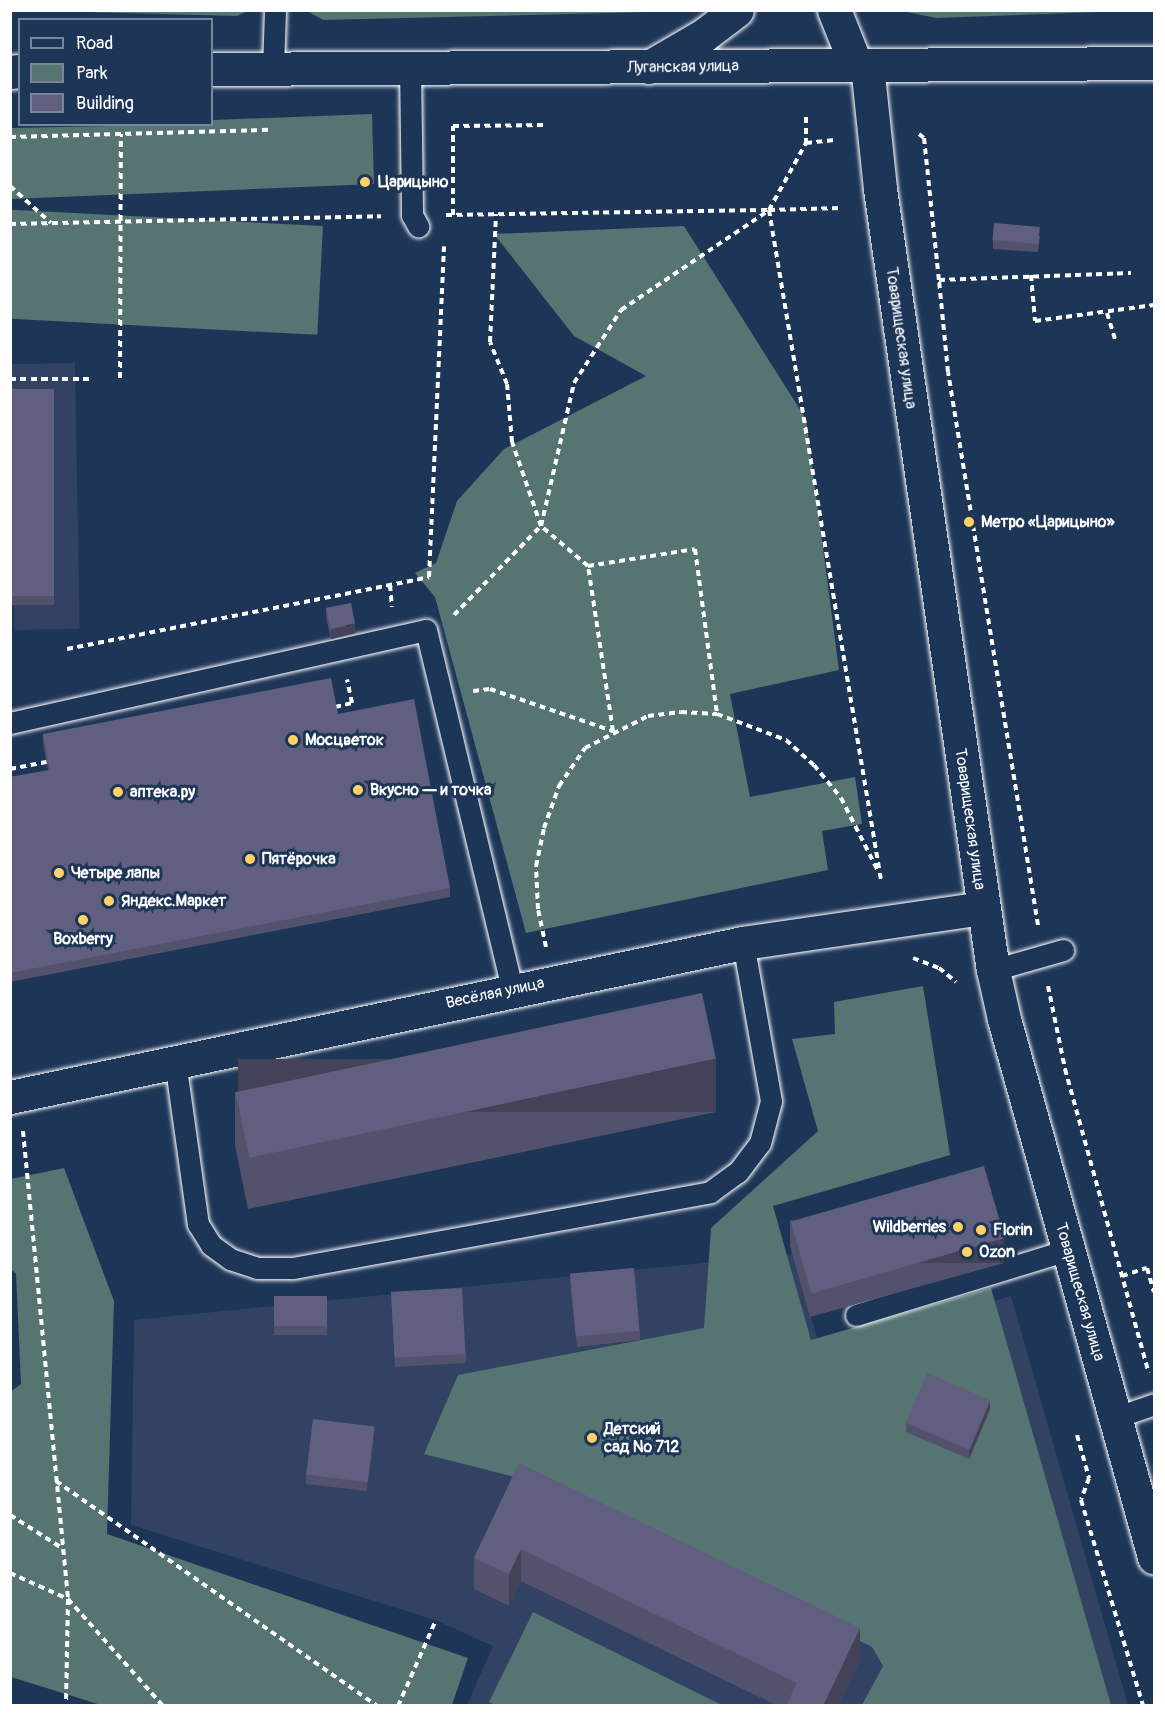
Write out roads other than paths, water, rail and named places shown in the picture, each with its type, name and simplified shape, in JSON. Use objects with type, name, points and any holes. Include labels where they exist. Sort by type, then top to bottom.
[{"type":"street","points":[[647,67],[704,35],[737,10]]},
{"type":"street","name":"Товарищеская улица","points":[[834,10],[862,65],[993,970],[1067,1250],[1117,1417],[1155,1557]]},
{"type":"street","name":"Луганская улица","points":[[213,69],[1155,63]]},
{"type":"street","name":"Весёлая улица","points":[[16,1111],[175,1061],[512,989],[743,943],[983,908]]},
{"type":"lane","points":[[273,68],[275,10]]},
{"type":"lane","points":[[410,66],[412,222]]},
{"type":"lane","points":[[10,723],[426,630],[512,989]]},
{"type":"lane","points":[[175,1061],[198,1224],[211,1245],[230,1259],[257,1268],[293,1268],[710,1192],[738,1172],[760,1143],[771,1101],[743,943]]},
{"type":"lane","points":[[993,970],[1052,952]]},
{"type":"lane","points":[[856,1315],[1067,1250]]},
{"type":"lane","points":[[1117,1417],[1155,1404]]},
{"type":"place","name":"Царицыно","points":[[365,182]]},
{"type":"place","name":"Метро «Царицыно»","points":[[969,522]]},
{"type":"place","name":"Мосцветок","points":[[293,740]]},
{"type":"place","name":"Вкусно — и точка","points":[[358,790]]},
{"type":"place","name":"аптека.ру","points":[[118,792]]},
{"type":"place","name":"Пятёрочка","points":[[250,859]]},
{"type":"place","name":"Четыре лапы","points":[[59,873]]},
{"type":"place","name":"Яндекс.Маркет","points":[[109,901]]},
{"type":"place","name":"Boxberry","points":[[83,920]]},
{"type":"place","name":"Wildberries","points":[[958,1227]]},
{"type":"place","name":"Florin","points":[[981,1230]]},
{"type":"place","name":"Ozon","points":[[967,1252]]},
{"type":"place","name":"Детский сад № 712","points":[[592,1438]]}]
